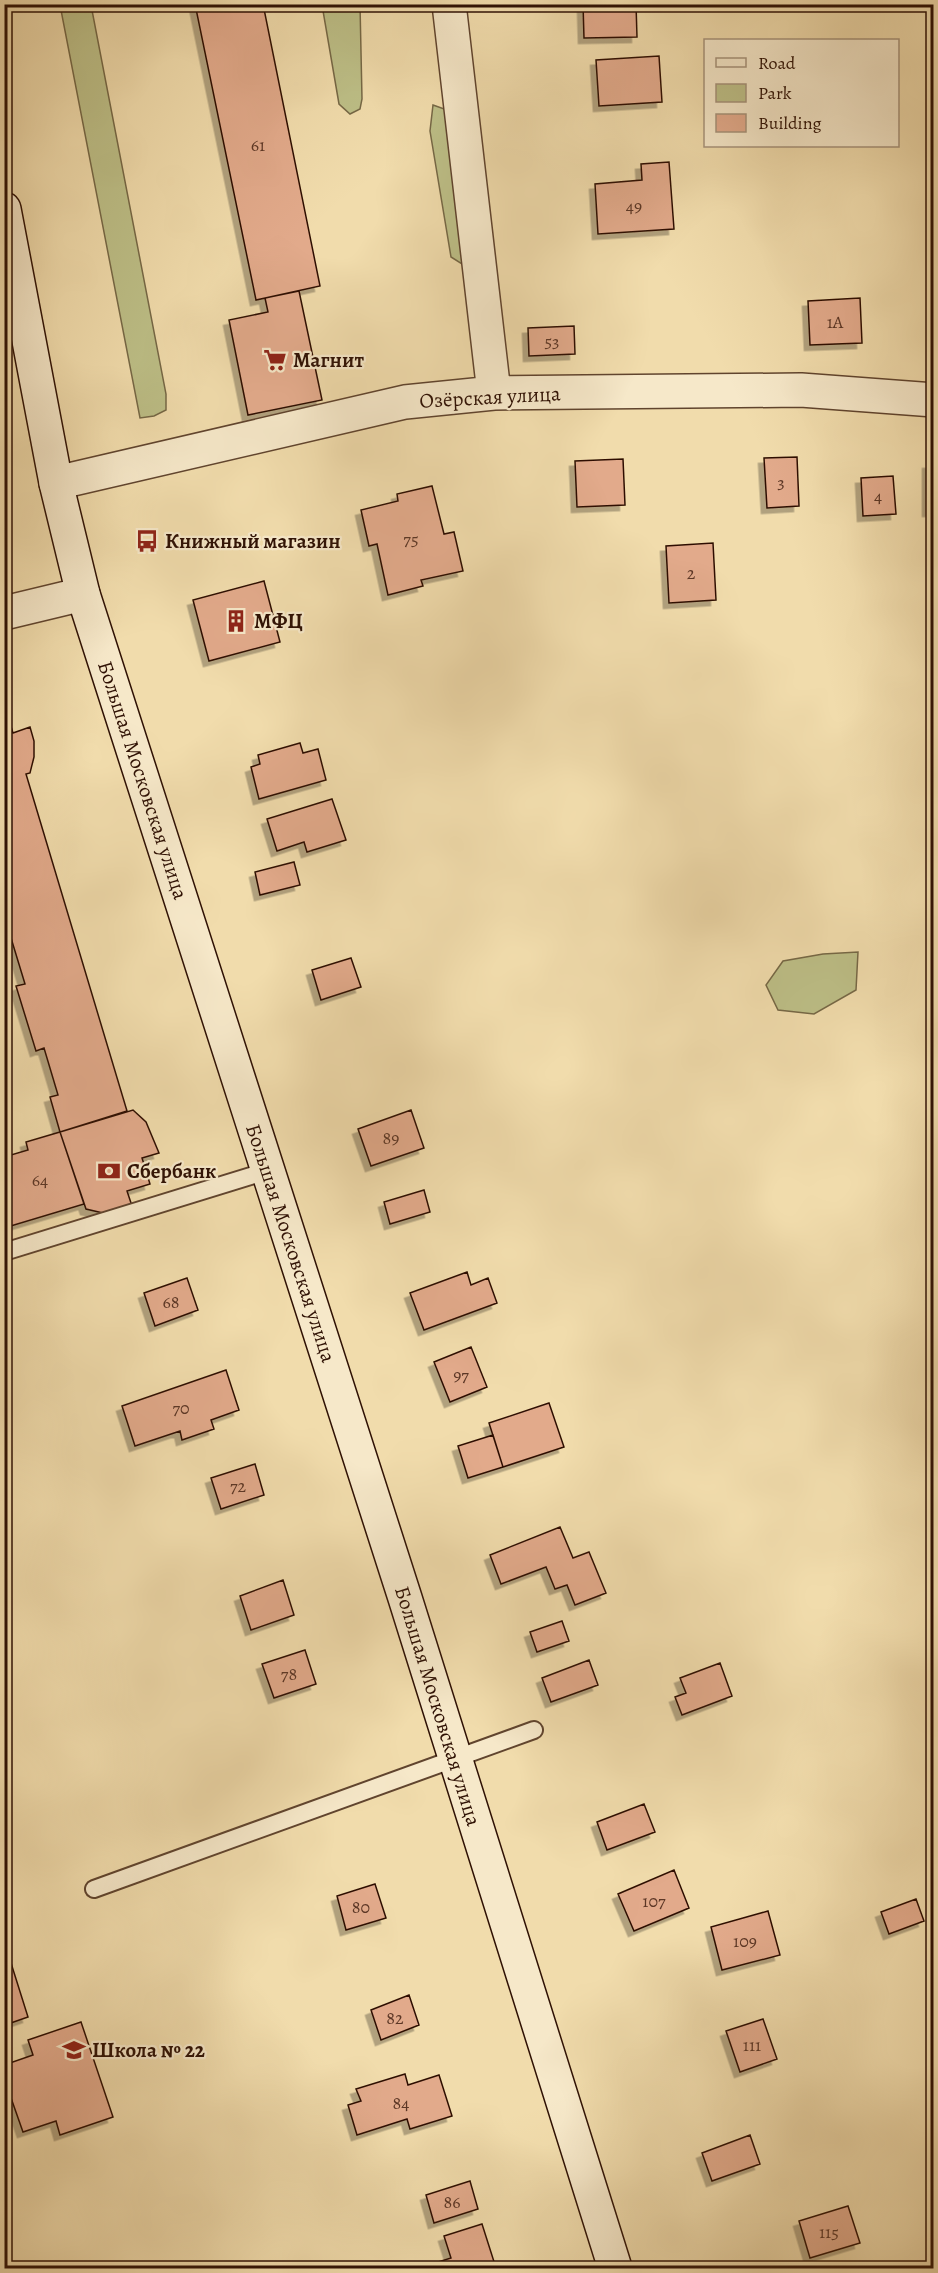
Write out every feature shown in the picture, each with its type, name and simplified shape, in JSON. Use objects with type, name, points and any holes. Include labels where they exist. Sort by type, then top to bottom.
[{"type":"main road","points":[[449,4],[494,393]]},
{"type":"main road","name":"Большая Московская улица","points":[[4,208],[56,483],[83,594],[615,2268]]},
{"type":"main road","name":"Озёрская улица","points":[[56,483],[405,402],[494,393],[801,390],[933,400]]},
{"type":"main road","points":[[4,613],[83,594]]},
{"type":"lane","points":[[4,1252],[267,1171]]},
{"type":"lane","points":[[94,1889],[534,1730]]},
{"type":"green space","points":[[60,5],[91,5],[166,394],[166,410],[154,416],[140,418]]},
{"type":"green space","points":[[322,5],[360,5],[362,99],[360,109],[350,114],[339,104]]},
{"type":"green space","points":[[433,105],[450,111],[469,251],[462,264],[451,257],[430,131]]},
{"type":"green space","points":[[858,952],[856,990],[814,1014],[778,1010],[766,985],[783,961],[823,954]]},
{"type":"building","points":[[195,4],[263,4],[320,286],[256,300]]},
{"type":"building","points":[[583,4],[636,4],[637,37],[584,38]]},
{"type":"building","points":[[659,56],[662,102],[599,106],[596,60]]},
{"type":"building","points":[[669,162],[674,229],[598,234],[595,184],[642,180],[641,164]]},
{"type":"building","name":"Магнит","points":[[299,291],[322,400],[248,415],[229,320],[268,312],[265,298]]},
{"type":"building","points":[[860,298],[862,343],[810,345],[808,301]]},
{"type":"building","points":[[574,326],[575,354],[529,356],[528,328]]},
{"type":"building","points":[[797,457],[799,506],[767,508],[764,458]]},
{"type":"building","points":[[623,459],[625,505],[577,507],[575,461]]},
{"type":"building","points":[[928,463],[934,463],[934,511],[928,511]]},
{"type":"building","points":[[893,476],[896,514],[863,516],[861,478]]},
{"type":"building","points":[[432,486],[444,534],[454,532],[463,571],[421,580],[423,586],[388,595],[377,544],[369,546],[361,510],[398,501],[397,494]]},
{"type":"building","points":[[713,543],[716,600],[669,603],[666,546]]},
{"type":"building","name":"МФЦ","points":[[264,581],[280,642],[209,661],[193,600]]},
{"type":"building","points":[[4,704],[13,733],[30,727],[34,741],[34,757],[30,773],[26,774],[127,1111],[60,1132],[50,1097],[58,1095],[44,1048],[36,1051],[16,986],[25,984],[11,938],[4,940]]},
{"type":"building","points":[[300,743],[303,753],[318,749],[326,780],[259,799],[251,767],[260,764],[258,755]]},
{"type":"building","points":[[332,799],[346,840],[307,852],[304,842],[277,851],[267,819]]},
{"type":"building","points":[[294,862],[300,885],[260,895],[255,872]]},
{"type":"building","points":[[351,958],[361,987],[321,1000],[312,970]]},
{"type":"building","name":"Сбербанк","points":[[133,1110],[146,1122],[159,1153],[142,1158],[150,1184],[127,1191],[133,1209],[103,1213],[86,1209],[60,1132]]},
{"type":"building","points":[[411,1110],[424,1148],[371,1166],[358,1129]]},
{"type":"building","points":[[60,1132],[84,1204],[4,1228],[4,1157],[28,1150],[26,1142]]},
{"type":"building","points":[[424,1190],[430,1212],[390,1224],[384,1202]]},
{"type":"building","points":[[467,1272],[471,1285],[488,1278],[497,1303],[424,1330],[410,1293]]},
{"type":"building","points":[[187,1278],[198,1310],[155,1326],[144,1293]]},
{"type":"building","points":[[471,1347],[487,1387],[450,1402],[434,1362]]},
{"type":"building","points":[[226,1370],[239,1410],[211,1420],[214,1429],[182,1440],[180,1431],[135,1446],[122,1406]]},
{"type":"building","points":[[549,1403],[564,1447],[503,1467],[489,1423]]},
{"type":"building","points":[[493,1435],[503,1467],[468,1478],[458,1446]]},
{"type":"building","points":[[255,1464],[264,1495],[221,1509],[211,1478]]},
{"type":"building","points":[[560,1527],[573,1558],[589,1552],[606,1593],[575,1605],[567,1585],[555,1589],[546,1567],[501,1584],[490,1555]]},
{"type":"building","points":[[283,1580],[294,1615],[251,1630],[240,1596]]},
{"type":"building","points":[[562,1621],[569,1641],[537,1652],[530,1632]]},
{"type":"building","points":[[305,1650],[316,1684],[274,1698],[262,1664]]},
{"type":"building","points":[[589,1660],[598,1685],[551,1702],[542,1678]]},
{"type":"building","points":[[720,1663],[732,1696],[682,1715],[675,1697],[686,1693],[680,1678]]},
{"type":"building","points":[[644,1804],[655,1832],[607,1850],[597,1822]]},
{"type":"building","points":[[674,1870],[689,1908],[634,1931],[618,1894]]},
{"type":"building","points":[[375,1884],[386,1918],[346,1930],[337,1896]]},
{"type":"building","points":[[916,1899],[924,1921],[889,1934],[881,1912]]},
{"type":"building","points":[[768,1911],[780,1955],[722,1970],[711,1927]]},
{"type":"building","points":[[5,1944],[28,2017],[5,2025],[4,2022]]},
{"type":"building","points":[[409,1995],[419,2025],[381,2040],[371,2010]]},
{"type":"building","points":[[763,2019],[777,2059],[740,2072],[726,2031]]},
{"type":"building","points":[[81,2022],[113,2117],[60,2135],[56,2121],[23,2132],[4,2078],[4,2065],[33,2055],[28,2040]]},
{"type":"building","points":[[405,2074],[408,2085],[439,2075],[452,2116],[410,2129],[407,2119],[357,2135],[348,2105],[361,2101],[356,2089]]},
{"type":"building","points":[[750,2135],[760,2164],[712,2181],[702,2153]]},
{"type":"building","points":[[470,2181],[478,2209],[434,2223],[426,2195]]},
{"type":"building","points":[[848,2206],[860,2243],[810,2258],[799,2221]]},
{"type":"building","points":[[482,2224],[496,2268],[422,2268],[451,2258],[444,2236]]},
{"type":"place","name":"Магнит","points":[[275,360]]},
{"type":"place","name":"Книжный магазин","points":[[147,541]]},
{"type":"place","name":"МФЦ","points":[[236,621]]},
{"type":"place","name":"Сбербанк","points":[[109,1171]]},
{"type":"place","name":"Школа № 22","points":[[74,2050]]}]
